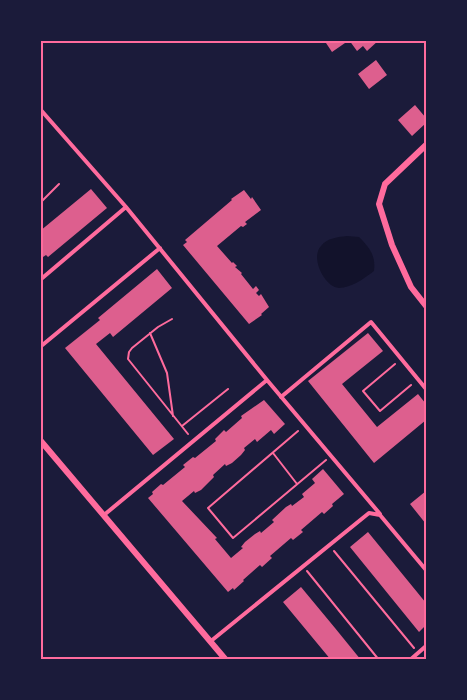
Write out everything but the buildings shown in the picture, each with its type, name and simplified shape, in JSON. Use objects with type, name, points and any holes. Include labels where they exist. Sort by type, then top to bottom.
[{"type":"street","points":[[426,145],[385,184],[379,204],[392,245],[411,287],[426,306]]},
{"type":"street","points":[[40,440],[226,660]]},
{"type":"lane","points":[[40,109],[126,207],[426,570]]},
{"type":"lane","points":[[40,280],[126,207]]},
{"type":"lane","points":[[40,346],[160,248]]},
{"type":"lane","points":[[281,397],[371,322],[426,389]]},
{"type":"lane","points":[[104,515],[267,380]]},
{"type":"lane","points":[[211,641],[364,515],[374,513],[380,515]]},
{"type":"lane","points":[[410,660],[426,645]]},
{"type":"path","points":[[40,203],[59,184]]},
{"type":"path","points":[[172,319],[132,348],[128,359],[194,441]]},
{"type":"path","points":[[150,333],[167,373],[173,416]]},
{"type":"path","points":[[401,359],[363,391],[380,411],[418,379]]},
{"type":"path","points":[[182,426],[228,389]]},
{"type":"path","points":[[305,425],[208,508],[233,538],[330,456]]},
{"type":"path","points":[[273,453],[297,484]]},
{"type":"path","points":[[329,544],[418,652]]},
{"type":"path","points":[[302,566],[379,660]]},
{"type":"shaded area","points":[[347,236],[359,237],[369,248],[374,260],[374,271],[353,284],[339,288],[328,283],[320,271],[317,257],[318,251],[326,241]]}]
